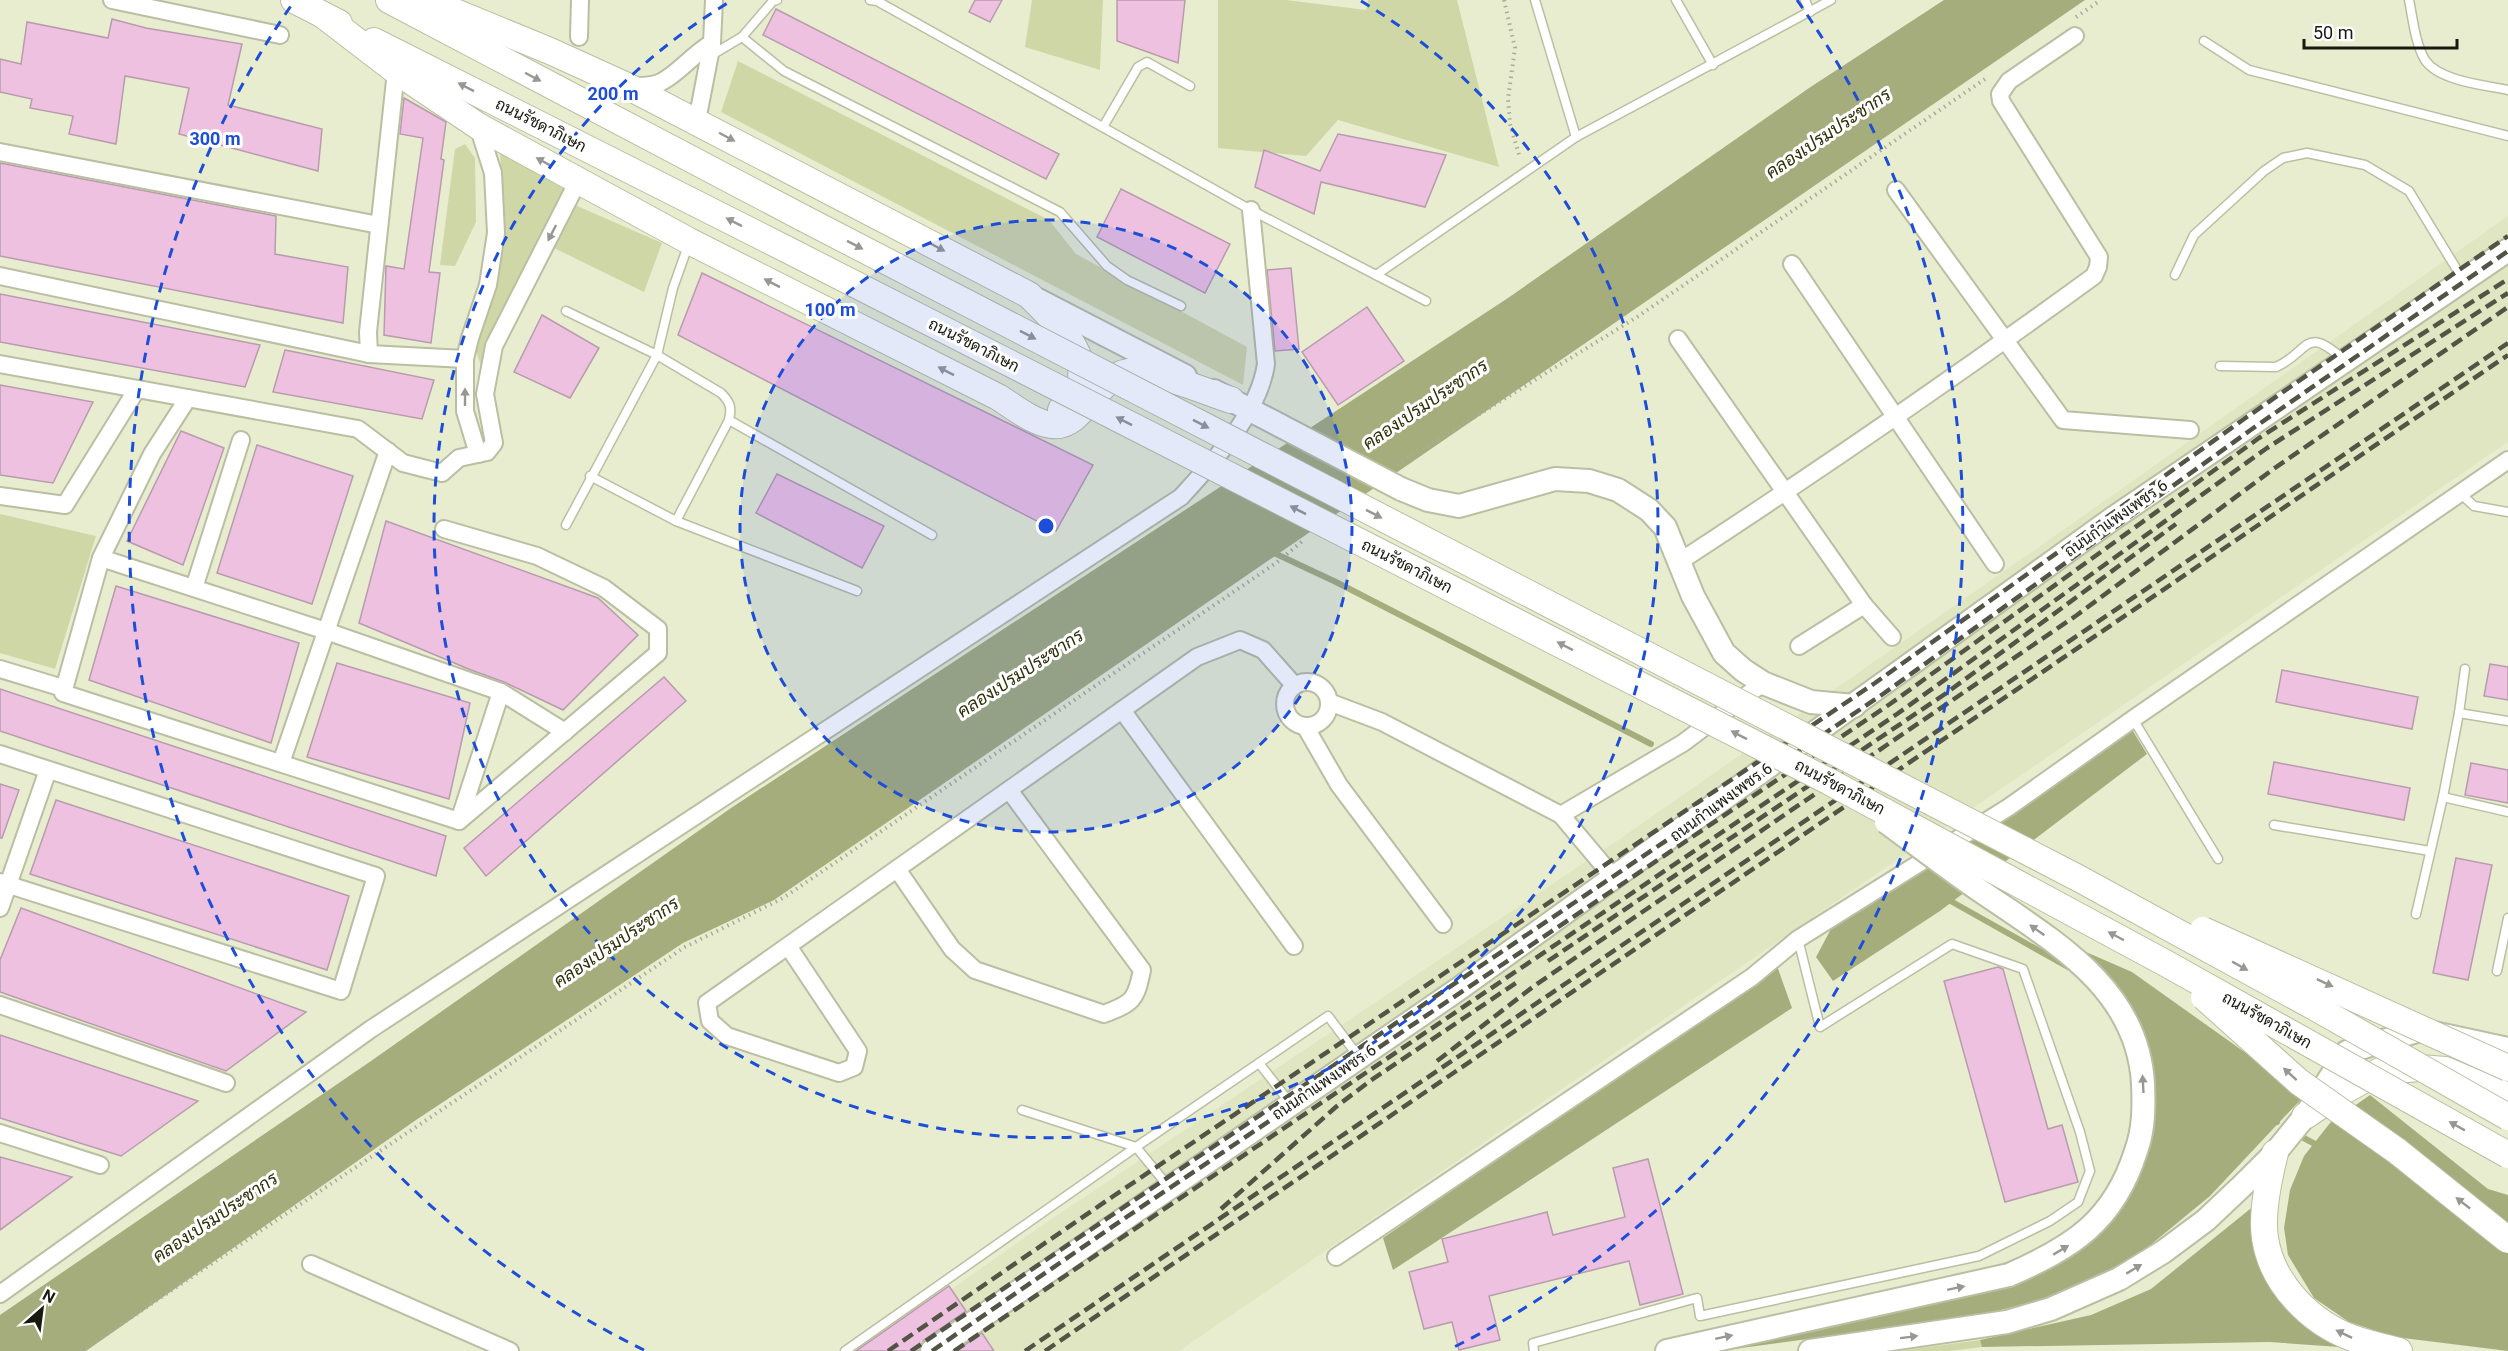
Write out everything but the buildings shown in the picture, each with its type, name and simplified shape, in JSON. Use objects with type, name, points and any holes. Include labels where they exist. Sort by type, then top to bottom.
[{"type":"main road","name":"ถนนรัชดาภิเษก","points":[[294,0],[1828,781],[2167,964],[2508,1155]]},
{"type":"main road","name":"ถนนรัชดาภิเษก","points":[[389,0],[803,218],[2078,878],[2318,1009],[2508,1117]]},
{"type":"main road","points":[[426,0],[550,51],[627,86],[1029,295],[1067,335],[1076,351],[1080,366],[1079,390],[1067,406],[1054,414],[1034,412],[998,398]]},
{"type":"main road","points":[[323,15],[396,71],[477,126],[689,241],[1035,419],[1053,425],[1067,422],[1101,387],[1117,376],[1130,372],[1161,377],[1240,405]]},
{"type":"main road","points":[[2078,878],[2249,949],[2505,1085]]},
{"type":"main road","points":[[2167,964],[2299,1082],[2397,1151],[2508,1240]]},
{"type":"main road","points":[[2305,1116],[2338,1094],[2380,1071],[2420,1068],[2445,1070],[2505,1085]]},
{"type":"main road","points":[[2276,1153],[2268,1178],[2265,1237],[2273,1267],[2282,1284],[2299,1303],[2324,1324],[2355,1339],[2399,1351]]},
{"type":"street","points":[[112,0],[280,35]]},
{"type":"street","points":[[579,38],[580,0]]},
{"type":"street","points":[[697,121],[711,50],[714,0]]},
{"type":"street","points":[[1679,562],[1786,492],[2004,342],[2094,276],[2099,257],[2001,101],[2000,94],[2009,81],[2073,28]]},
{"type":"street","points":[[627,86],[647,86],[663,82],[692,56],[711,50]]},
{"type":"street","points":[[369,354],[368,332],[396,71]]},
{"type":"street","points":[[477,126],[493,173],[496,233],[488,285],[465,359],[465,411],[478,454]]},
{"type":"street","points":[[0,152],[379,225]]},
{"type":"street","points":[[0,364],[358,429],[403,463],[442,473],[459,458],[488,452],[494,443],[485,394],[494,346],[578,181]]},
{"type":"street","points":[[1896,190],[2004,342],[2063,420],[2190,430]]},
{"type":"street","points":[[0,1294],[371,1029],[1181,497],[1204,471],[1240,405],[1261,387],[1266,364],[1251,210]]},
{"type":"street","name":"ถนนกำแพงเพชร 6","points":[[932,1351],[1360,1058],[2115,517],[2508,250]]},
{"type":"street","points":[[1792,264],[1995,564]]},
{"type":"street","points":[[0,276],[369,354],[465,359]]},
{"type":"street","points":[[1029,295],[1401,489],[1428,500],[1459,506],[1555,479],[1605,485],[1618,490],[1649,510],[1665,527],[1693,596],[1724,653],[1743,670],[1763,683],[1811,702],[1854,706]]},
{"type":"street","points":[[1678,339],[1864,605],[1892,637]]},
{"type":"street","points":[[0,496],[65,506],[137,389]]},
{"type":"street","points":[[188,398],[152,454],[101,558],[63,693],[459,821]]},
{"type":"street","points":[[194,588],[241,440]]},
{"type":"street","points":[[281,763],[388,451]]},
{"type":"street","points":[[1336,1257],[1752,977],[1798,939],[2009,807],[2508,460]]},
{"type":"street","points":[[444,529],[537,556],[604,588],[658,628],[658,653],[459,821]]},
{"type":"street","points":[[101,558],[326,631],[501,692],[565,732]]},
{"type":"street","points":[[1799,646],[1864,605]]},
{"type":"street","points":[[788,946],[858,1051],[854,1067],[839,1072],[727,1036],[710,1021],[706,1004],[1009,789],[1197,657],[1240,640],[1263,650],[1294,685]]},
{"type":"street","points":[[0,669],[63,688]]},
{"type":"street","points":[[1305,726],[1319,722],[1325,716],[1329,702],[1322,688],[1308,681],[1294,685],[1285,698],[1286,713],[1290,719],[1305,726],[1339,785],[1443,924]]},
{"type":"street","points":[[1561,815],[1683,743],[1763,683]]},
{"type":"street","points":[[459,821],[501,692]]},
{"type":"street","points":[[1329,702],[1382,722],[1561,815],[1614,878]]},
{"type":"street","points":[[1122,710],[1294,945]]},
{"type":"street","points":[[0,754],[376,876],[341,991],[4,884]]},
{"type":"street","points":[[0,908],[4,884],[48,770]]},
{"type":"street","points":[[1667,1351],[2008,1275],[2061,1251],[2082,1235],[2108,1208],[2130,1170],[2144,1119],[2143,1073],[2133,1034],[2111,995],[2080,962],[1828,781]]},
{"type":"street","points":[[897,869],[952,949],[975,970],[1104,1014],[1129,1004],[1137,993],[1142,970],[1009,789]]},
{"type":"street","points":[[0,1005],[226,1083]]},
{"type":"street","points":[[1810,1351],[2007,1322],[2051,1309],[2119,1279],[2163,1252],[2206,1220],[2276,1153],[2305,1116],[2347,1052],[2420,1030],[2508,1049]]},
{"type":"street","points":[[0,1133],[100,1165]]},
{"type":"street","points":[[311,1264],[510,1351]]},
{"type":"lane","points":[[711,50],[742,37],[777,0]]},
{"type":"lane","points":[[870,0],[877,1],[1251,210],[1426,301]]},
{"type":"lane","points":[[1535,0],[1576,137]]},
{"type":"lane","points":[[1676,0],[1713,65]]},
{"type":"lane","points":[[1805,0],[1810,12]]},
{"type":"lane","points":[[1376,275],[1576,137],[1831,0]]},
{"type":"lane","points":[[2409,0],[2418,43],[2425,60],[2437,72],[2508,90]]},
{"type":"lane","points":[[742,37],[784,71],[1060,212],[1107,266],[1127,280],[1181,306]]},
{"type":"lane","points":[[2204,41],[2249,69],[2508,136]]},
{"type":"lane","points":[[1103,127],[1138,67],[1147,62],[1190,86]]},
{"type":"lane","points":[[2175,274],[2194,235],[2264,171],[2283,158],[2307,153],[2365,165],[2409,191],[2464,281]]},
{"type":"lane","points":[[566,525],[590,476],[657,355],[689,241]]},
{"type":"lane","points":[[566,311],[657,355],[721,393],[730,402],[729,420],[676,521]]},
{"type":"lane","points":[[2220,366],[2276,367],[2283,364],[2306,344],[2313,342],[2327,345],[2345,360]]},
{"type":"lane","points":[[729,420],[932,535]]},
{"type":"lane","points":[[590,476],[676,521],[857,591]]},
{"type":"lane","points":[[2460,493],[2474,506],[2508,512]]},
{"type":"lane","points":[[2416,914],[2443,797],[2465,669]]},
{"type":"lane","points":[[2459,713],[2508,721]]},
{"type":"lane","points":[[2133,719],[2218,859]]},
{"type":"lane","points":[[2443,797],[2508,812]]},
{"type":"lane","points":[[2274,825],[2430,851]]},
{"type":"lane","points":[[2497,971],[2508,918]]},
{"type":"lane","points":[[1534,1351],[1533,1343],[1697,1298],[1700,1316],[1980,1256],[2050,1221],[2078,1202],[2090,1171],[2080,1132],[2023,969],[1952,944],[1820,1027],[1798,939]]},
{"type":"lane","points":[[845,1351],[1328,1016],[1360,1058]]},
{"type":"lane","points":[[1259,1063],[1291,1104]]},
{"type":"lane","points":[[1022,1110],[1136,1147],[1170,1188]]},
{"type":"path","points":[[1504,0],[1515,48],[1508,99],[1510,124],[1523,174]]},
{"type":"path","points":[[2073,28],[2101,0]]},
{"type":"path","points":[[1391,468],[1637,316],[1993,74]]},
{"type":"path","points":[[81,1351],[685,947],[783,898],[1276,562],[1309,536]]},
{"type":"shaded area","points":[[1032,0],[1103,0],[1100,70],[1025,47]]},
{"type":"shaded area","points":[[1218,0],[1286,0],[1366,10],[1368,0],[1457,0],[1499,167],[1338,120],[1306,156],[1218,148]]},
{"type":"shaded area","points":[[1944,0],[2085,0],[774,900],[683,943],[416,1120],[86,1351],[0,1351],[0,1315],[371,1061],[731,808],[1508,298],[1809,88]]},
{"type":"shaded area","points":[[738,61],[1049,220],[1076,254],[1247,347],[1243,385],[721,112]]},
{"type":"shaded area","points":[[465,144],[475,158],[476,222],[455,266],[440,265],[455,149]]},
{"type":"shaded area","points":[[500,152],[566,190],[496,324],[481,366],[476,351],[499,257],[504,211]]},
{"type":"shaded area","points":[[575,205],[662,243],[644,292],[554,248]]},
{"type":"shaded area","points":[[2508,216],[2508,442],[1179,1351],[864,1351],[1044,1224],[1621,838]]},
{"type":"shaded area","points":[[0,514],[96,536],[55,669],[0,653]]},
{"type":"shaded area","points":[[2131,728],[2147,754],[1940,911],[1833,981],[1816,957],[1831,929]]},
{"type":"shaded area","points":[[2086,952],[2132,972],[2305,1095],[2210,1196],[2148,1247],[2092,1283],[2037,1301],[1972,1317],[1719,1351],[2031,1277],[2135,1178],[2142,1032],[2108,974]]},
{"type":"shaded area","points":[[1777,966],[1792,1008],[1393,1270],[1383,1238]]},
{"type":"shaded area","points":[[2370,1095],[2488,1189],[2508,1195],[2508,1351],[2395,1337],[2349,1322],[2314,1298],[2288,1255],[2284,1228],[2290,1190],[2304,1156],[2330,1123]]},
{"type":"shaded area","points":[[2255,1205],[2253,1244],[2263,1269],[2313,1330],[2339,1347],[2270,1342],[1982,1347],[1980,1340],[2091,1315],[2151,1289]]},
{"type":"shaded area","points":[[1980,1340],[1982,1347],[1950,1351],[1899,1351]]},
{"type":"waterway","points":[[1272,552],[1336,582],[1651,744]]},
{"type":"waterway","points":[[1931,890],[2068,967]]},
{"type":"waterway","points":[[2119,995],[2131,1002],[2187,1060],[2277,1122]]},
{"type":"waterway","points":[[2300,1136],[2429,1205],[2458,1212]]},
{"type":"railway","points":[[888,1351],[1112,1197],[1875,683],[2244,419],[2508,236]]},
{"type":"railway","points":[[911,1351],[1883,694],[2252,429],[2508,251]]},
{"type":"railway","points":[[932,1351],[1125,1218],[1890,704],[2259,438],[2508,279]]},
{"type":"railway","points":[[954,1351],[1897,714],[2267,448],[2508,293]]},
{"type":"railway","points":[[1437,1061],[1534,986],[2077,615],[2272,470],[2508,307]]},
{"type":"railway","points":[[1025,1351],[2508,343]]},
{"type":"railway","points":[[1045,1351],[2508,355]]},
{"type":"railway","points":[[1548,961],[1945,694],[2176,524]]},
{"type":"railway","points":[[1221,1209],[1337,1106],[1370,1081],[1516,983]]},
{"type":"water label","name":"คลองเปรมประชากร","points":[[1828,133]]},
{"type":"water label","name":"คลองเปรมประชากร","points":[[1425,404]]},
{"type":"water label","name":"คลองเปรมประชากร","points":[[1020,673]]},
{"type":"water label","name":"คลองเปรมประชากร","points":[[616,942]]},
{"type":"water label","name":"คลองเปรมประชากร","points":[[215,1217]]}]
